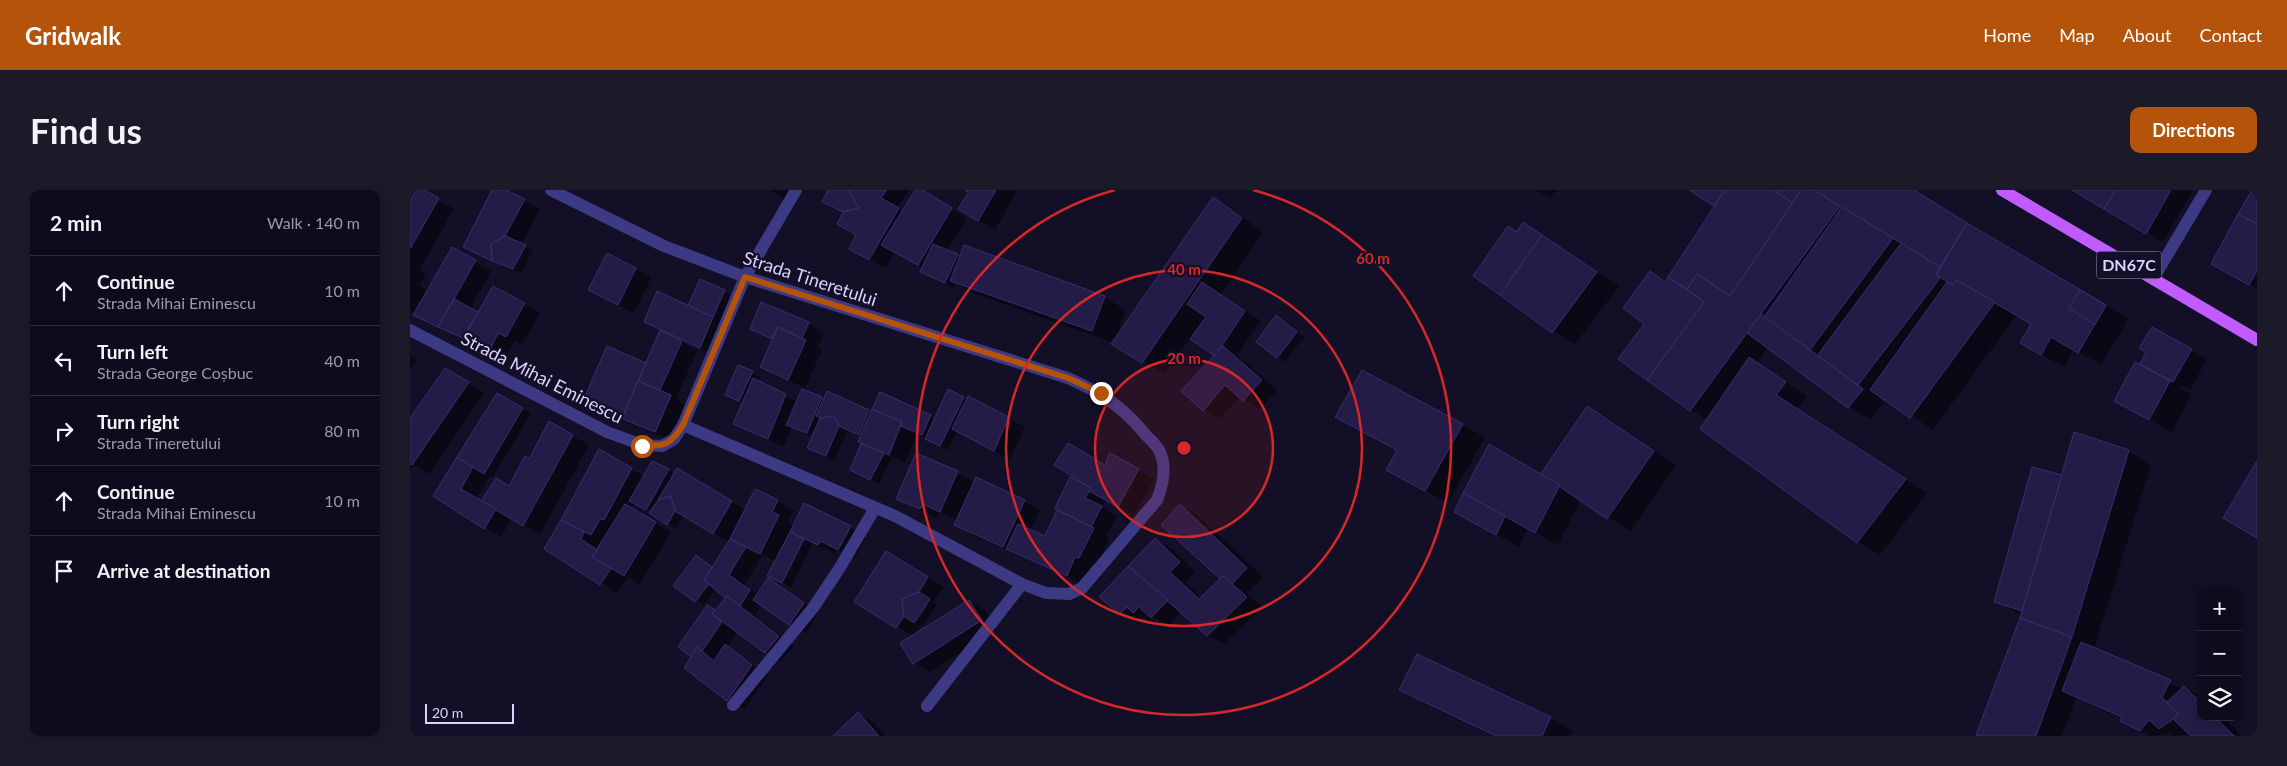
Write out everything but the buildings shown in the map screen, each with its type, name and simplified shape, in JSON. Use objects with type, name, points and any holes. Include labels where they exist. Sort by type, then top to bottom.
[{"type":"main road","name":"DN67C","points":[[2002,190],[2257,340]]},
{"type":"street","name":"Strada Tineretului","points":[[551,190],[664,246],[745,277],[1068,378],[1101,393],[1130,416],[1159,451],[1164,468],[1163,485],[1156,500],[1082,588],[1069,594],[1046,593],[1022,584]]},
{"type":"street","name":"Strada Mihai Eminescu","points":[[410,330],[607,432],[642,446],[662,446],[674,439],[683,425],[745,277],[796,190]]},
{"type":"street","points":[[2153,279],[2206,190]]},
{"type":"street","points":[[683,425],[875,508],[1022,584],[926,706]]},
{"type":"street","points":[[733,705],[813,608],[839,569],[875,508]]},
{"type":"route","points":[[642,446],[662,446],[674,439],[683,425],[745,277],[1068,378],[1101,393]]}]
